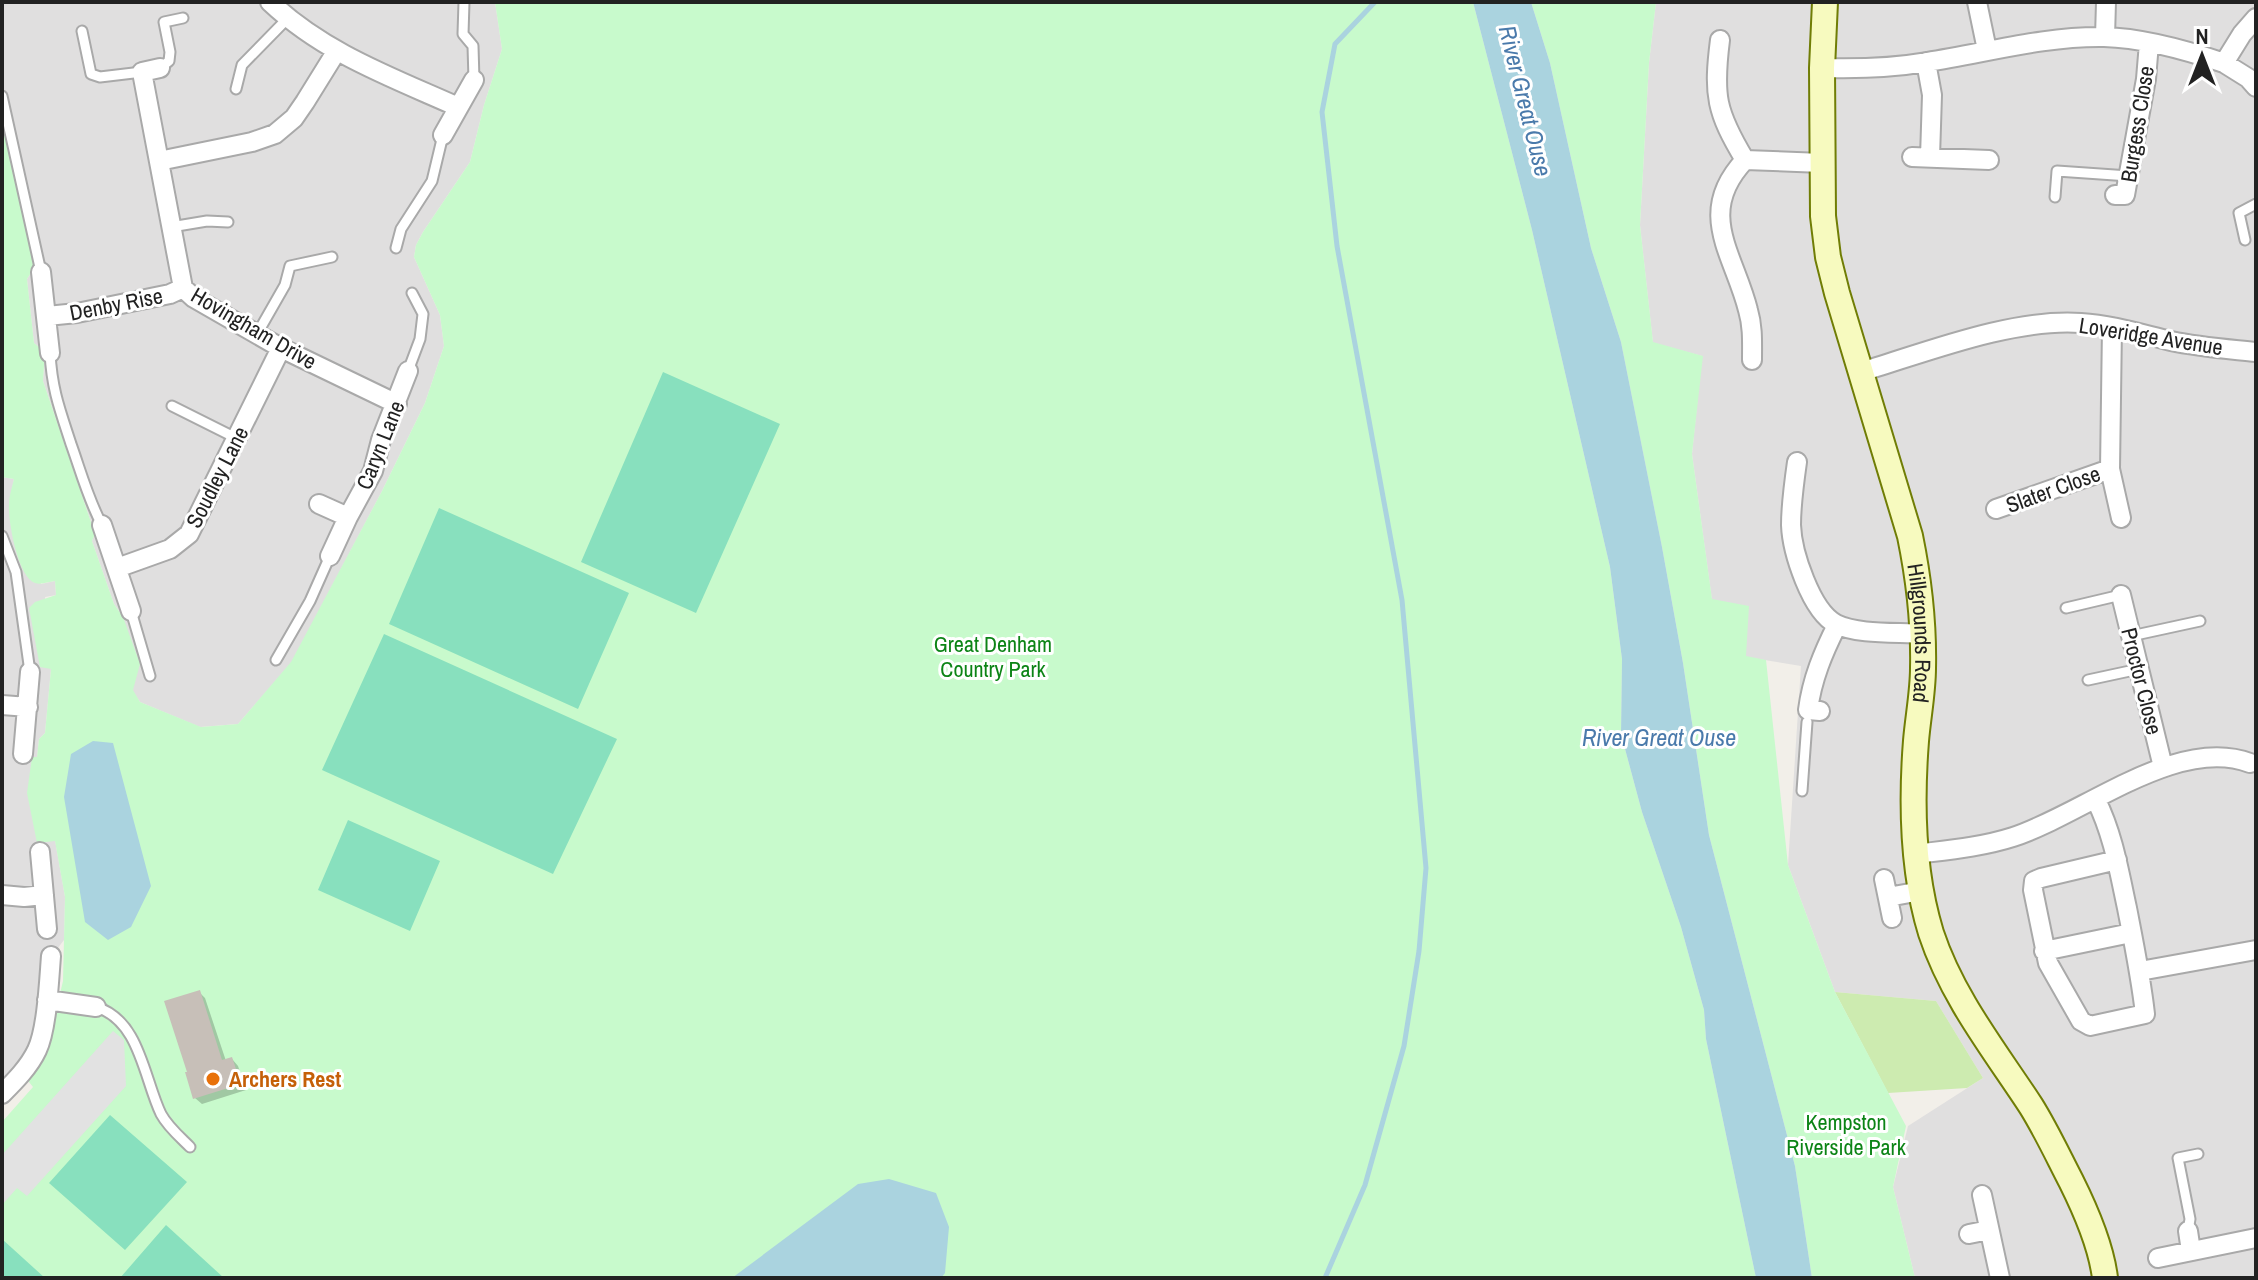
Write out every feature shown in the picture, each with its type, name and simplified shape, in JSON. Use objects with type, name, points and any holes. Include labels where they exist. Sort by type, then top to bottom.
[{"type":"street","points":[[270,2],[287,19],[336,52],[458,107]]},
{"type":"street","name":"Hillgrounds Road","points":[[1825,2],[1822,163],[1828,257],[1910,536],[1918,574],[1923,672],[1913,796],[1921,891],[1931,934],[1949,979],[2033,1110],[2059,1158],[2094,1235],[2105,1278]]},
{"type":"street","points":[[1977,2],[1987,50]]},
{"type":"street","points":[[2105,37],[2106,2]]},
{"type":"street","points":[[2224,63],[2256,18]]},
{"type":"street","points":[[1822,68],[1861,69],[1926,62],[2045,41],[2105,37],[2187,51],[2224,63],[2256,87]]},
{"type":"street","points":[[1720,40],[1711,62],[1719,112],[1745,160]]},
{"type":"street","name":"Burgess Close","points":[[2115,195],[2125,195],[2146,79],[2149,43]]},
{"type":"street","points":[[159,161],[252,142],[275,134],[294,118],[336,52]]},
{"type":"street","points":[[1926,62],[1932,95],[1921,157],[1989,160]]},
{"type":"street","name":"Hovingham Drive","points":[[151,70],[159,161],[183,288],[194,298],[281,348],[397,404]]},
{"type":"street","points":[[443,135],[474,80]]},
{"type":"street","points":[[1747,350],[1752,327],[1748,307],[1722,236],[1720,214],[1730,175],[1745,160],[1822,163]]},
{"type":"street","name":"Denby Rise","points":[[41,272],[50,353]]},
{"type":"street","name":"Denby Rise","points":[[47,316],[170,294],[183,288]]},
{"type":"street","name":"Loveridge Avenue","points":[[1861,372],[2021,326],[2048,323],[2112,327],[2171,341],[2256,352]]},
{"type":"street","name":"Slater Close","points":[[2112,327],[2110,469],[2121,518]]},
{"type":"street","name":"Soudley Lane","points":[[117,568],[170,549],[189,534],[281,348]]},
{"type":"street","name":"Caryn Lane","points":[[330,556],[373,471],[381,440],[408,371]]},
{"type":"street","name":"Slater Close","points":[[1996,509],[2110,469]]},
{"type":"street","points":[[1776,476],[1796,470],[1791,524],[1794,544],[1819,611],[1837,625],[1859,630],[1923,634]]},
{"type":"street","name":"Caryn Lane","points":[[319,504],[348,517]]},
{"type":"street","points":[[102,525],[131,611]]},
{"type":"street","name":"Proctor Close","points":[[2121,595],[2163,767]]},
{"type":"street","points":[[1812,714],[1815,674],[1837,625]]},
{"type":"street","points":[[23,754],[30,672]]},
{"type":"street","points":[[2,705],[28,707]]},
{"type":"street","points":[[1916,854],[2011,838],[2045,826],[2163,767],[2221,756],[2254,763]]},
{"type":"street","points":[[2096,800],[2107,821],[2117,860],[2140,971],[2145,1014],[2090,1026],[2081,1021],[2048,963],[2033,890],[2034,881],[2117,860]]},
{"type":"street","points":[[40,852],[47,929]]},
{"type":"street","points":[[1892,918],[1886,888],[1921,891]]},
{"type":"street","points":[[2,895],[44,895]]},
{"type":"street","points":[[2044,951],[2131,933]]},
{"type":"street","points":[[2140,971],[2256,950]]},
{"type":"street","points":[[2,1094],[28,1066],[39,1048],[51,956]]},
{"type":"street","points":[[47,1000],[96,1007]]},
{"type":"street","points":[[1982,1195],[2000,1278]]},
{"type":"street","points":[[1969,1234],[1989,1230]]},
{"type":"street","points":[[2188,1231],[2191,1251]]},
{"type":"street","points":[[2158,1258],[2256,1238]]},
{"type":"lane","points":[[464,2],[463,34],[473,46],[474,80]]},
{"type":"lane","points":[[82,31],[91,74],[100,77],[151,70],[169,61],[164,22],[183,18]]},
{"type":"lane","points":[[236,89],[242,65],[287,19]]},
{"type":"lane","points":[[2,96],[41,272]]},
{"type":"lane","points":[[396,248],[401,229],[432,181],[443,135]]},
{"type":"lane","points":[[2055,197],[2057,171],[2129,176]]},
{"type":"lane","points":[[2245,240],[2239,213],[2256,204]]},
{"type":"lane","points":[[171,227],[207,221],[228,222]]},
{"type":"lane","points":[[257,334],[285,285],[290,266],[332,257]]},
{"type":"lane","points":[[408,371],[420,339],[423,314],[412,293]]},
{"type":"lane","points":[[50,353],[57,405],[90,502],[102,525]]},
{"type":"lane","points":[[172,406],[236,438]]},
{"type":"lane","points":[[2,536],[16,572],[30,672]]},
{"type":"lane","points":[[276,660],[310,601],[330,556]]},
{"type":"lane","points":[[2066,608],[2121,595]]},
{"type":"lane","points":[[131,611],[150,676]]},
{"type":"lane","points":[[2131,636],[2200,621]]},
{"type":"lane","points":[[2088,680],[2139,669]]},
{"type":"lane","points":[[1802,791],[1812,714]]},
{"type":"lane","points":[[96,1007],[107,1010],[124,1026],[138,1051],[162,1115],[171,1129],[190,1147]]},
{"type":"lane","points":[[2188,1231],[2190,1219],[2178,1158],[2198,1154]]},
{"type":"shaded area","points":[[2,2],[495,2],[502,49],[470,162],[416,245],[414,257],[440,315],[444,346],[425,403],[292,662],[238,724],[200,727],[140,702],[132,690],[123,617],[114,604],[92,541],[95,534],[43,381],[45,352],[34,343],[27,279],[34,268],[2,119]]},
{"type":"shaded area","points":[[1656,2],[2256,2],[2256,1278],[1915,1278],[1893,1187],[1908,1126],[1983,1078],[1936,1001],[1835,992],[1788,865],[1801,666],[1746,657],[1712,600],[1692,454],[1702,356],[1653,343],[1640,225],[1649,63]]},
{"type":"shaded area","points":[[2,477],[14,479],[9,505],[41,584],[55,581],[56,595],[45,597],[51,669],[45,733],[39,739],[37,758],[32,757],[55,840],[65,897],[64,940],[51,957],[39,1048],[2,1094]]},
{"type":"shaded area","points":[[113,1031],[124,1040],[126,1086],[27,1196],[17,1188],[2,1205],[2,1155]]},
{"type":"green space","name":"Great Denham Country Park","points":[[495,2],[1473,2],[1532,230],[1610,567],[1622,659],[1621,734],[1704,1010],[1706,1039],[1756,1278],[2,1278],[2,1122],[33,1087],[29,1075],[46,1052],[63,981],[65,897],[55,841],[37,843],[27,793],[32,757],[37,757],[39,739],[45,733],[51,669],[40,667],[29,608],[35,602],[56,595],[55,581],[35,583],[24,571],[15,548],[9,513],[14,479],[2,477],[2,119],[34,268],[27,279],[34,343],[45,352],[43,381],[95,534],[92,541],[114,604],[123,617],[140,664],[133,690],[140,702],[201,727],[238,724],[291,662],[425,403],[444,346],[440,315],[414,257],[416,245],[470,162],[502,49]]},
{"type":"green space","name":"Kempston Riverside Park","points":[[1531,2],[1656,2],[1649,63],[1640,225],[1653,342],[1703,356],[1692,454],[1712,599],[1749,606],[1746,656],[1766,660],[1788,865],[1835,992],[1906,1126],[1893,1187],[1915,1278],[1812,1278],[1795,1166],[1709,835],[1683,663],[1621,342],[1591,248],[1550,63]]},
{"type":"green space","points":[[663,372],[780,424],[696,613],[581,562]]},
{"type":"green space","points":[[439,508],[629,593],[578,709],[389,624]]},
{"type":"green space","points":[[384,634],[617,739],[553,874],[322,770]]},
{"type":"green space","points":[[348,820],[440,861],[410,931],[318,890]]},
{"type":"green space","points":[[1835,992],[1936,1001],[1983,1078],[1967,1088],[1888,1093]]},
{"type":"green space","points":[[110,1115],[187,1182],[125,1250],[49,1183]]},
{"type":"green space","points":[[166,1225],[224,1278],[120,1278]]},
{"type":"green space","points":[[2,1239],[45,1278],[2,1278]]},
{"type":"water","name":"River Great Ouse","points":[[1473,2],[1531,2],[1550,63],[1591,248],[1621,342],[1683,663],[1709,835],[1795,1166],[1812,1278],[1756,1278],[1706,1039],[1704,1010],[1621,734],[1622,659],[1610,567],[1532,230]]},
{"type":"water","points":[[93,741],[113,743],[151,886],[131,927],[108,940],[85,922],[64,797],[71,754]]},
{"type":"water","points":[[889,1179],[936,1193],[949,1227],[945,1273],[941,1278],[732,1278],[858,1184]]},
{"type":"building","points":[[200,990],[222,1060],[232,1057],[241,1084],[193,1099],[164,1001]]},
{"type":"waterway","points":[[1325,1278],[1365,1185],[1404,1046],[1419,951],[1426,868],[1402,600],[1337,246],[1322,112],[1335,44],[1375,2]]},
{"type":"place","name":"Archers Rest","points":[[213,1079]]}]
